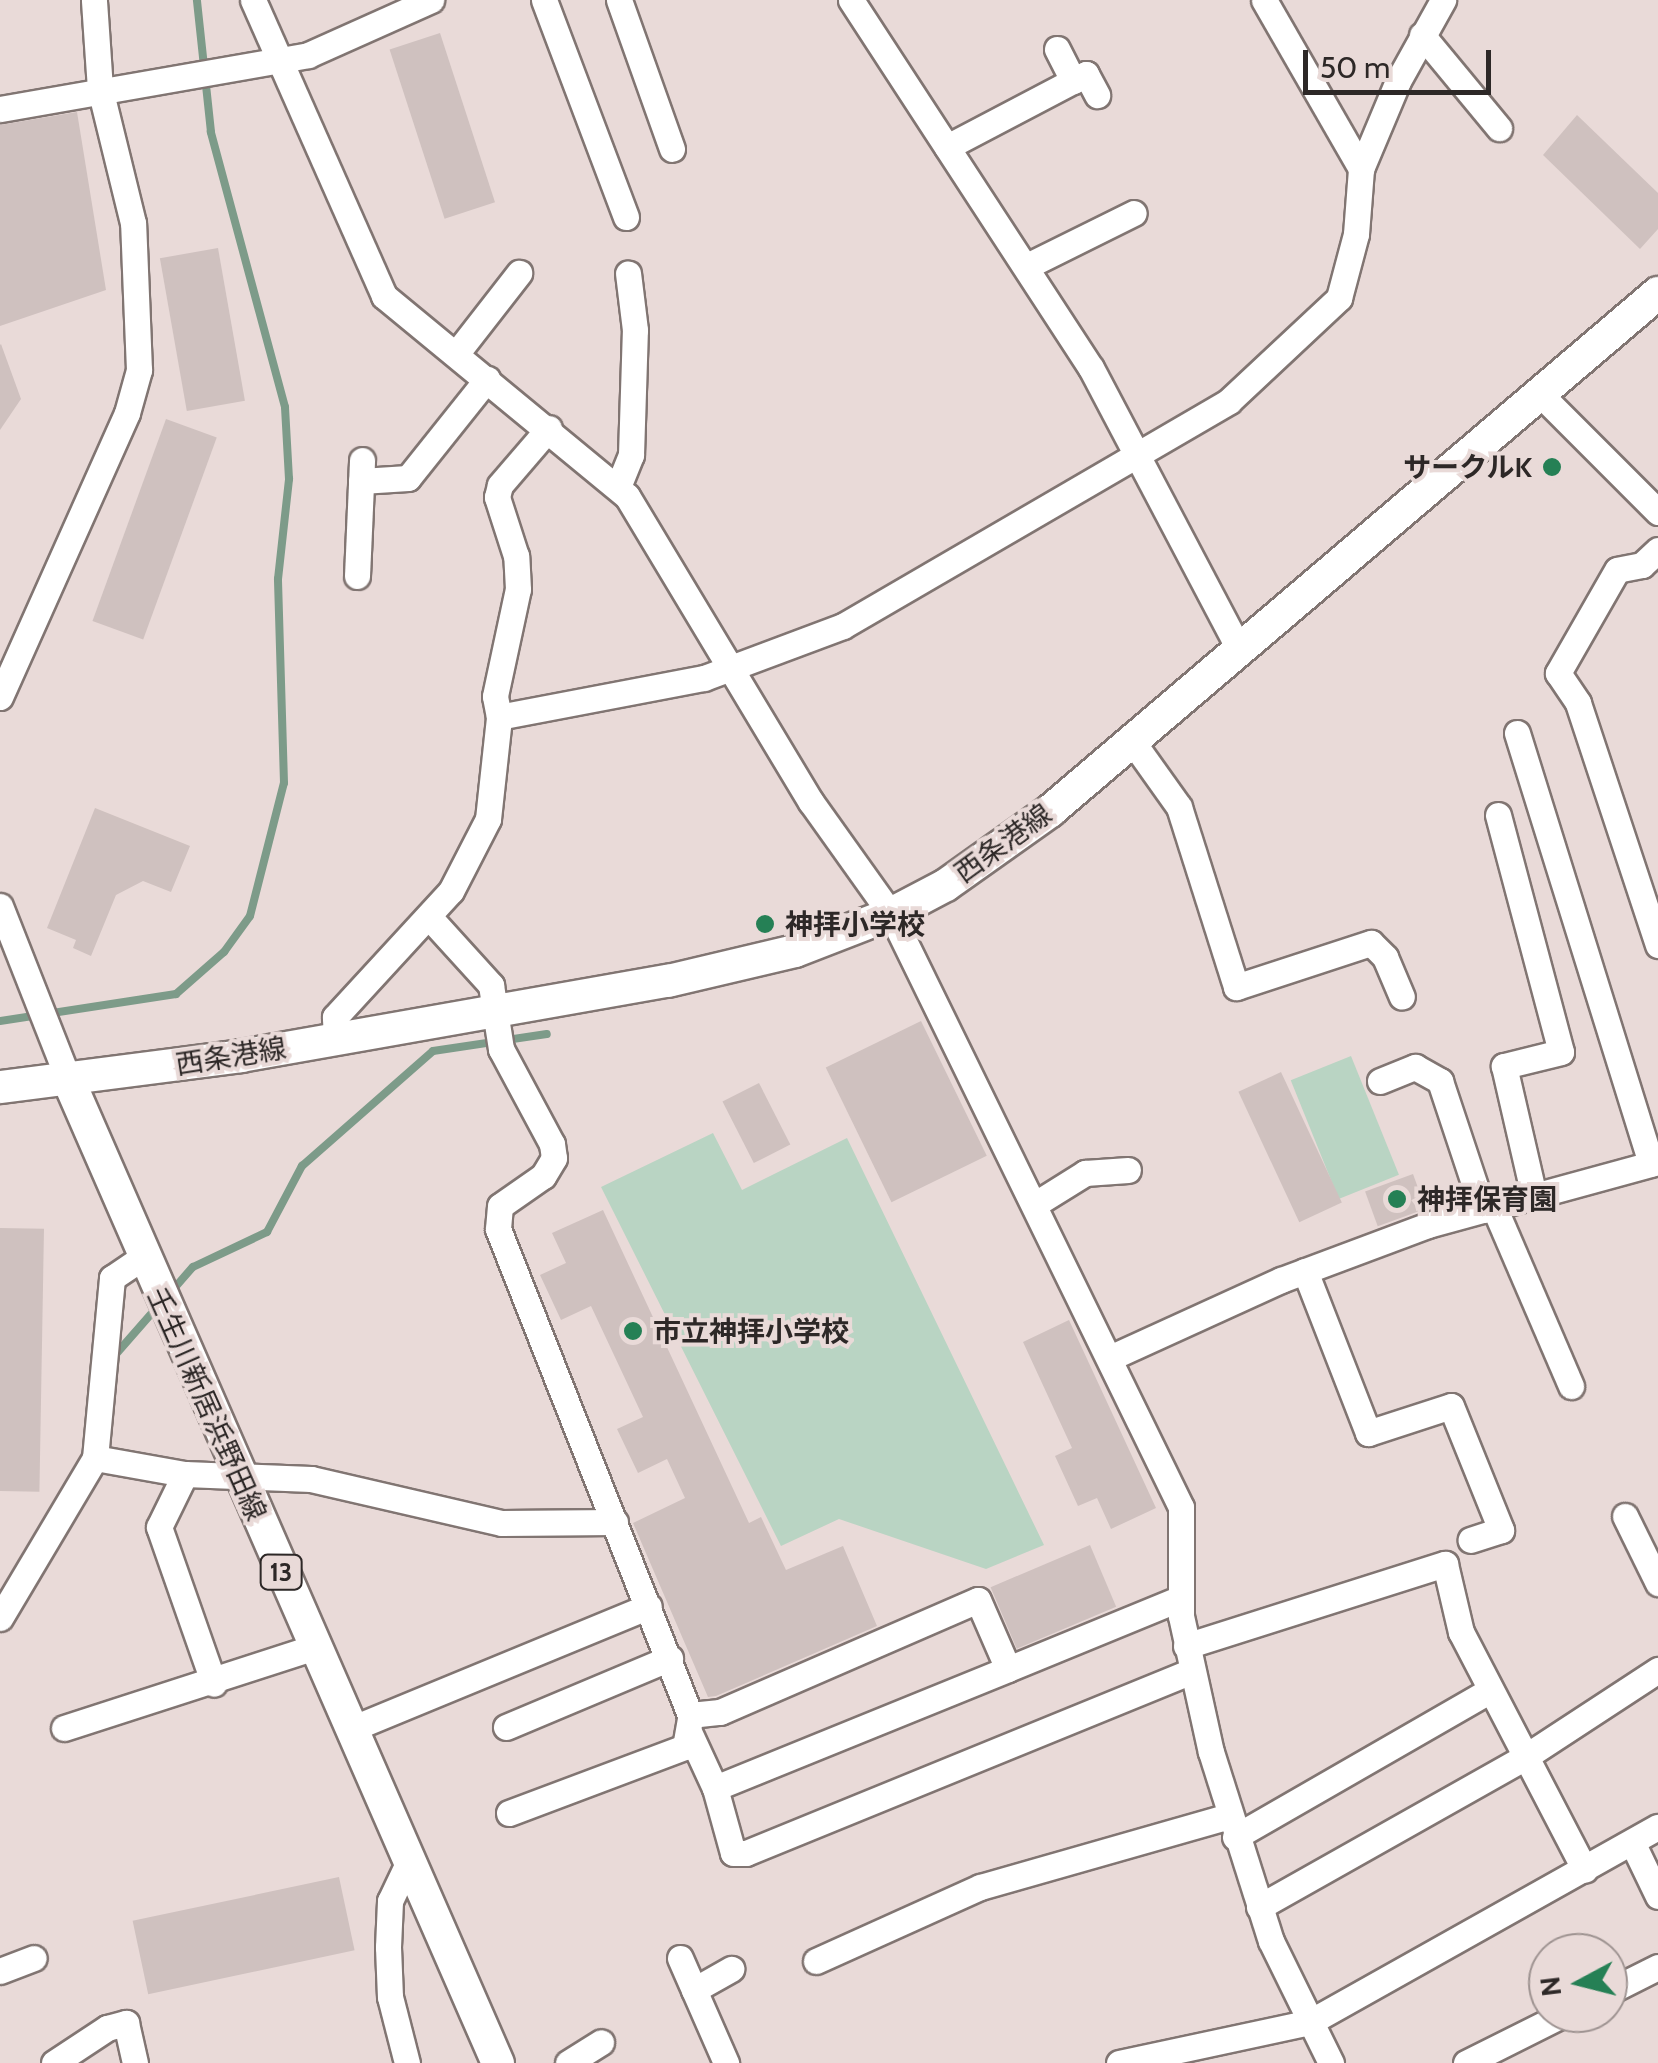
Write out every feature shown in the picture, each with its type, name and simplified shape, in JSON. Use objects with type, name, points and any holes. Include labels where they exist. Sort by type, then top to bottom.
[{"type":"main road","name":"西条港線","points":[[68,1079],[336,1038],[746,964],[891,914],[995,852],[1132,741],[1658,293]]},
{"type":"main road","points":[[0,1087],[68,1079]]},
{"type":"main road","name":"壬生川新居浜野田線","points":[[68,1079],[142,1258],[498,2063]]},
{"type":"street","points":[[0,696],[127,412],[139,370],[133,223],[100,88],[94,0]]},
{"type":"street","points":[[253,0],[372,278],[384,296],[618,487],[811,802],[891,914],[1038,1204],[1181,1507],[1179,1599],[1189,1659],[1232,1826],[1259,1908],[1331,2063]]},
{"type":"street","points":[[0,109],[100,88],[282,61],[432,0]]},
{"type":"street","points":[[544,0],[626,217]]},
{"type":"street","points":[[619,0],[672,149]]},
{"type":"street","points":[[851,0],[1027,266],[1138,454],[1239,650]]},
{"type":"street","points":[[1264,0],[1361,169]]},
{"type":"street","points":[[499,717],[675,686],[862,616],[1229,401],[1339,298],[1356,234],[1361,169],[1422,35],[1443,0]]},
{"type":"street","points":[[1422,35],[1498,128]]},
{"type":"street","points":[[1057,49],[1074,81]]},
{"type":"street","points":[[948,147],[1086,74],[1096,96]]},
{"type":"street","points":[[1027,266],[1134,213]]},
{"type":"street","points":[[456,354],[519,273]]},
{"type":"street","points":[[618,487],[631,455],[635,330],[628,273]]},
{"type":"street","points":[[358,576],[362,470],[408,478],[488,379]]},
{"type":"street","points":[[1540,394],[1658,512]]},
{"type":"street","points":[[336,1038],[335,1017],[430,918],[472,858],[488,818],[499,717],[495,696],[518,589],[516,556],[497,498],[500,484],[549,428]]},
{"type":"street","points":[[1658,550],[1642,565],[1617,570],[1558,674],[1578,703],[1658,945]]},
{"type":"street","points":[[1112,1357],[1305,1271],[1489,1209],[1655,1163],[1517,734]]},
{"type":"street","points":[[1132,741],[1179,807],[1236,986],[1371,944],[1386,957],[1402,996]]},
{"type":"street","points":[[1498,815],[1561,1052],[1504,1066],[1534,1196]]},
{"type":"street","points":[[0,906],[68,1079]]},
{"type":"street","points":[[430,918],[492,985],[501,1049],[554,1158],[543,1176],[500,1206],[498,1229],[670,1658],[733,1853],[746,1854],[1189,1659],[1445,1564],[1461,1632],[1522,1759],[1585,1870]]},
{"type":"street","points":[[1380,1081],[1415,1067],[1440,1081],[1489,1209],[1572,1386]]},
{"type":"street","points":[[1038,1204],[1085,1173],[1128,1170]]},
{"type":"street","points":[[0,1618],[95,1458],[112,1278],[142,1258]]},
{"type":"street","points":[[1305,1271],[1368,1433],[1447,1396],[1501,1530],[1471,1540]]},
{"type":"street","points":[[95,1458],[185,1474],[311,1478],[502,1523],[615,1522]]},
{"type":"street","points":[[185,1474],[159,1527],[214,1684]]},
{"type":"street","points":[[1625,1516],[1658,1584]]},
{"type":"street","points":[[715,1788],[1179,1599]]},
{"type":"street","points":[[690,1725],[978,1600],[1008,1669]]},
{"type":"street","points":[[351,1729],[648,1606]]},
{"type":"street","points":[[64,1728],[214,1684],[315,1648]]},
{"type":"street","points":[[506,1727],[670,1658]]},
{"type":"street","points":[[1259,1908],[1522,1759],[1658,1670]]},
{"type":"street","points":[[816,1961],[980,1887],[1232,1826],[1490,1691]]},
{"type":"street","points":[[509,1813],[685,1747],[690,1725]]},
{"type":"street","points":[[1118,2063],[1310,2022],[1658,1827]]},
{"type":"street","points":[[1632,1842],[1658,1896]]},
{"type":"street","points":[[407,2063],[390,1997],[388,1947],[390,1901],[409,1861]]},
{"type":"street","points":[[0,1971],[34,1958]]},
{"type":"street","points":[[680,1958],[726,2063]]},
{"type":"street","points":[[1628,1982],[1658,1968]]},
{"type":"street","points":[[694,1990],[731,1970]]},
{"type":"street","points":[[54,2063],[106,2028],[126,2023],[135,2063]]},
{"type":"street","points":[[1466,2063],[1528,2032]]},
{"type":"green space","points":[[1351,1056],[1399,1175],[1339,1199],[1291,1080]]},
{"type":"green space","points":[[713,1133],[742,1190],[847,1138],[1044,1545],[986,1569],[839,1519],[781,1546],[601,1187]]},
{"type":"building","points":[[440,33],[495,202],[445,219],[390,49]]},
{"type":"building","points":[[77,112],[106,290],[0,326],[0,125]]},
{"type":"building","points":[[1577,115],[1658,193],[1658,229],[1640,249],[1543,155]]},
{"type":"building","points":[[218,248],[245,401],[187,411],[160,258]]},
{"type":"building","points":[[0,345],[21,399],[0,430]]},
{"type":"building","points":[[166,419],[217,437],[143,640],[92,621]]},
{"type":"building","points":[[95,808],[190,846],[171,892],[143,881],[116,895],[91,956],[73,948],[76,940],[47,928]]},
{"type":"building","points":[[921,1021],[987,1156],[891,1202],[826,1067]]},
{"type":"building","points":[[1281,1072],[1342,1203],[1299,1222],[1238,1092]]},
{"type":"building","points":[[759,1083],[790,1144],[754,1163],[722,1102]]},
{"type":"building","points":[[1413,1174],[1426,1209],[1378,1226],[1365,1191]]},
{"type":"building","points":[[603,1210],[749,1523],[761,1517],[786,1570],[843,1546],[877,1626],[716,1696],[708,1697],[633,1523],[685,1498],[667,1459],[638,1473],[617,1429],[643,1417],[591,1306],[561,1320],[540,1275],[566,1263],[552,1233]]},
{"type":"building","points":[[0,1228],[44,1229],[39,1492],[0,1491]]},
{"type":"building","points":[[1069,1320],[1156,1508],[1111,1529],[1097,1498],[1078,1506],[1055,1456],[1072,1448],[1023,1342]]},
{"type":"building","points":[[1090,1545],[1116,1607],[1017,1649],[991,1587]]},
{"type":"building","points":[[339,1877],[355,1950],[148,1994],[133,1921]]},
{"type":"waterway","points":[[0,1021],[176,994],[224,952],[250,916],[284,783],[278,579],[289,479],[285,407],[211,132],[197,0]]},
{"type":"waterway","points":[[171,1292],[193,1267],[267,1232],[302,1166],[433,1051],[547,1034]]},
{"type":"waterway","points":[[116,1354],[158,1306]]},
{"type":"place","name":"サークルK","points":[[1552,467]]},
{"type":"place","name":"神拝小学校","points":[[765,924]]},
{"type":"place","name":"神拝保育園","points":[[1397,1199]]},
{"type":"place","name":"市立神拝小学校","points":[[633,1331]]}]
